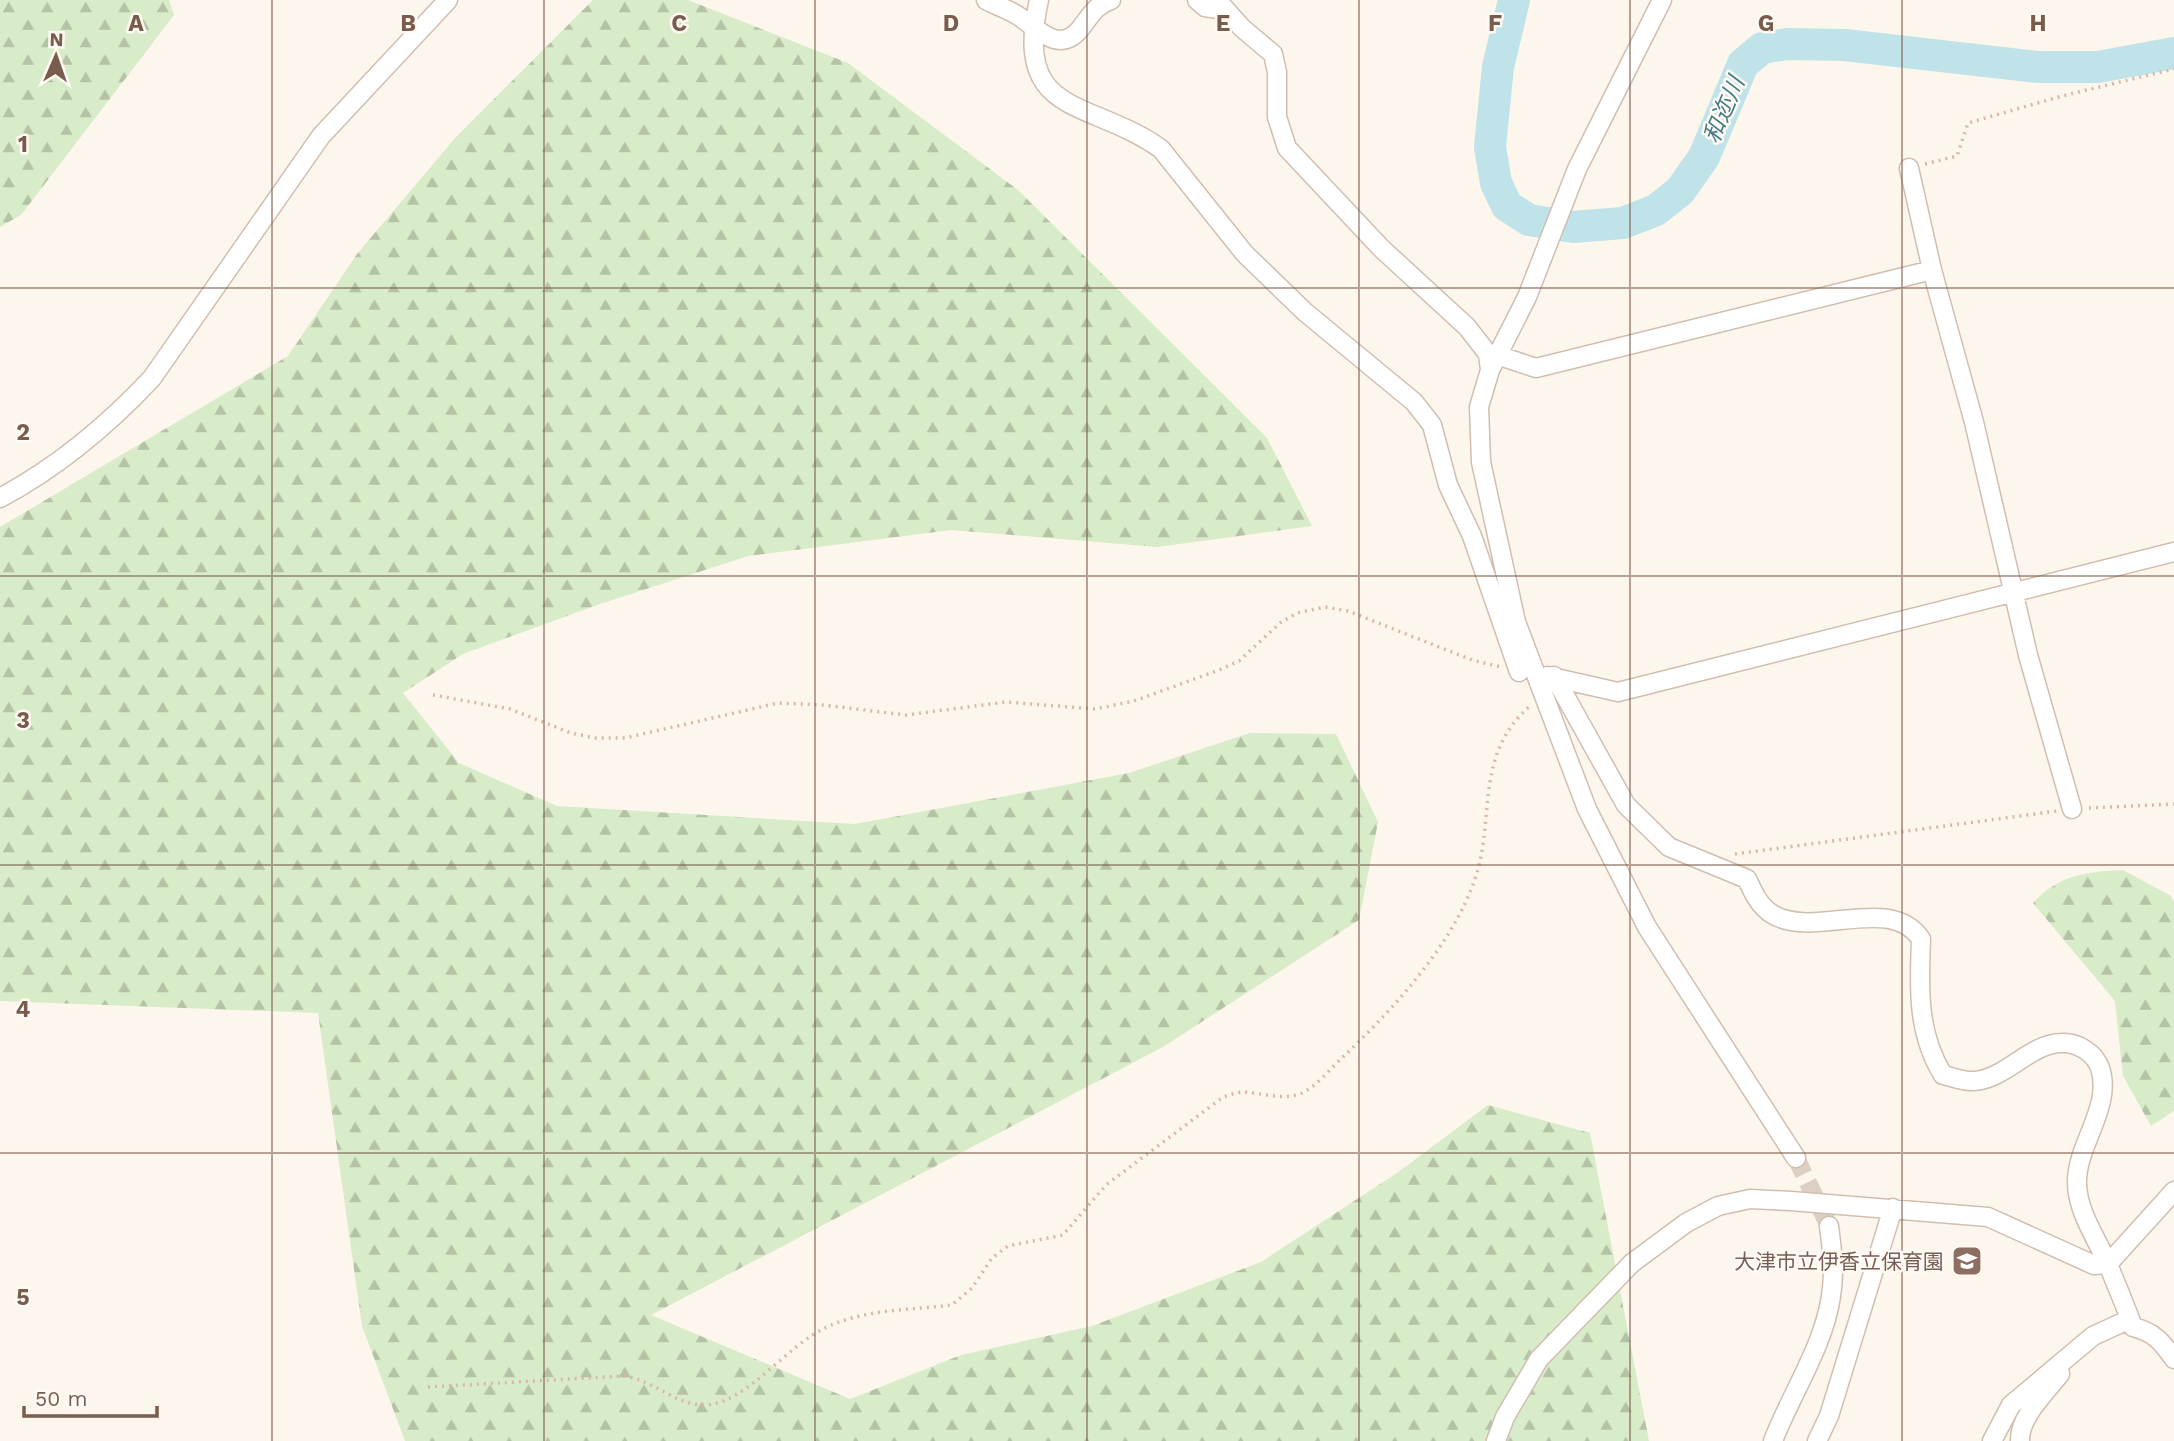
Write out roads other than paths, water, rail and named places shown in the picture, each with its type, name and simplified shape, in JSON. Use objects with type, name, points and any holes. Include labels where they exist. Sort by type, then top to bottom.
[{"type":"street","points":[[0,498],[27,484],[125,407],[152,379],[321,136],[448,0]]},
{"type":"street","points":[[986,0],[1019,17],[1032,30],[1047,39],[1062,40],[1074,36],[1101,3],[1111,0]]},
{"type":"street","points":[[1039,0],[1032,30],[1032,52],[1038,77],[1056,95],[1083,112],[1145,138],[1161,149],[1245,254],[1305,312],[1414,402],[1432,425],[1448,485],[1536,675],[1626,804],[1669,846],[1747,879],[1760,904],[1774,915],[1806,921],[1893,919],[1913,928],[1921,939],[1922,1026],[1933,1060],[1943,1075],[1973,1081],[1988,1078],[2047,1046],[2060,1042],[2084,1048],[2093,1057],[2100,1068],[2100,1096],[2077,1185],[2083,1211],[2133,1327],[2148,1330],[2162,1341],[2174,1359]]},
{"type":"street","points":[[1197,0],[1205,7],[1221,5],[1273,54],[1277,72],[1277,117],[1287,148],[1381,248],[1467,327],[1494,362],[1536,368],[1932,270]]},
{"type":"street","points":[[1661,0],[1577,169],[1527,297],[1494,362],[1479,407],[1481,462],[1516,622],[1587,809],[1647,927],[1796,1158]]},
{"type":"street","points":[[1909,168],[1932,270],[1974,422],[2013,594],[2072,809]]},
{"type":"street","points":[[1536,675],[1618,692],[2174,552]]},
{"type":"street","points":[[1496,1441],[1510,1408],[1539,1359],[1632,1263],[1686,1223],[1718,1206],[1750,1199],[1988,1217],[2094,1265],[2108,1264],[2174,1191]]},
{"type":"street","points":[[1817,1441],[1829,1416],[1893,1208]]},
{"type":"street","points":[[1773,1441],[1814,1347],[1831,1297],[1833,1261],[1829,1226]]},
{"type":"street","points":[[1992,1441],[2011,1405],[2093,1336],[2130,1319]]},
{"type":"street","points":[[2020,1441],[2020,1433],[2029,1415],[2060,1374],[2058,1365]]},
{"type":"waterway","name":"和迩川","points":[[1514,0],[1498,67],[1490,147],[1496,183],[1507,206],[1529,220],[1573,227],[1623,223],[1656,210],[1680,191],[1704,157],[1743,64],[1762,48],[1787,44],[1845,45],[2037,67],[2098,67],[2174,53]]},
{"type":"tunnel","points":[[1796,1158],[1829,1226]]},
{"type":"place","name":"大津市立伊香立保育園","points":[[1967,1261]]}]
